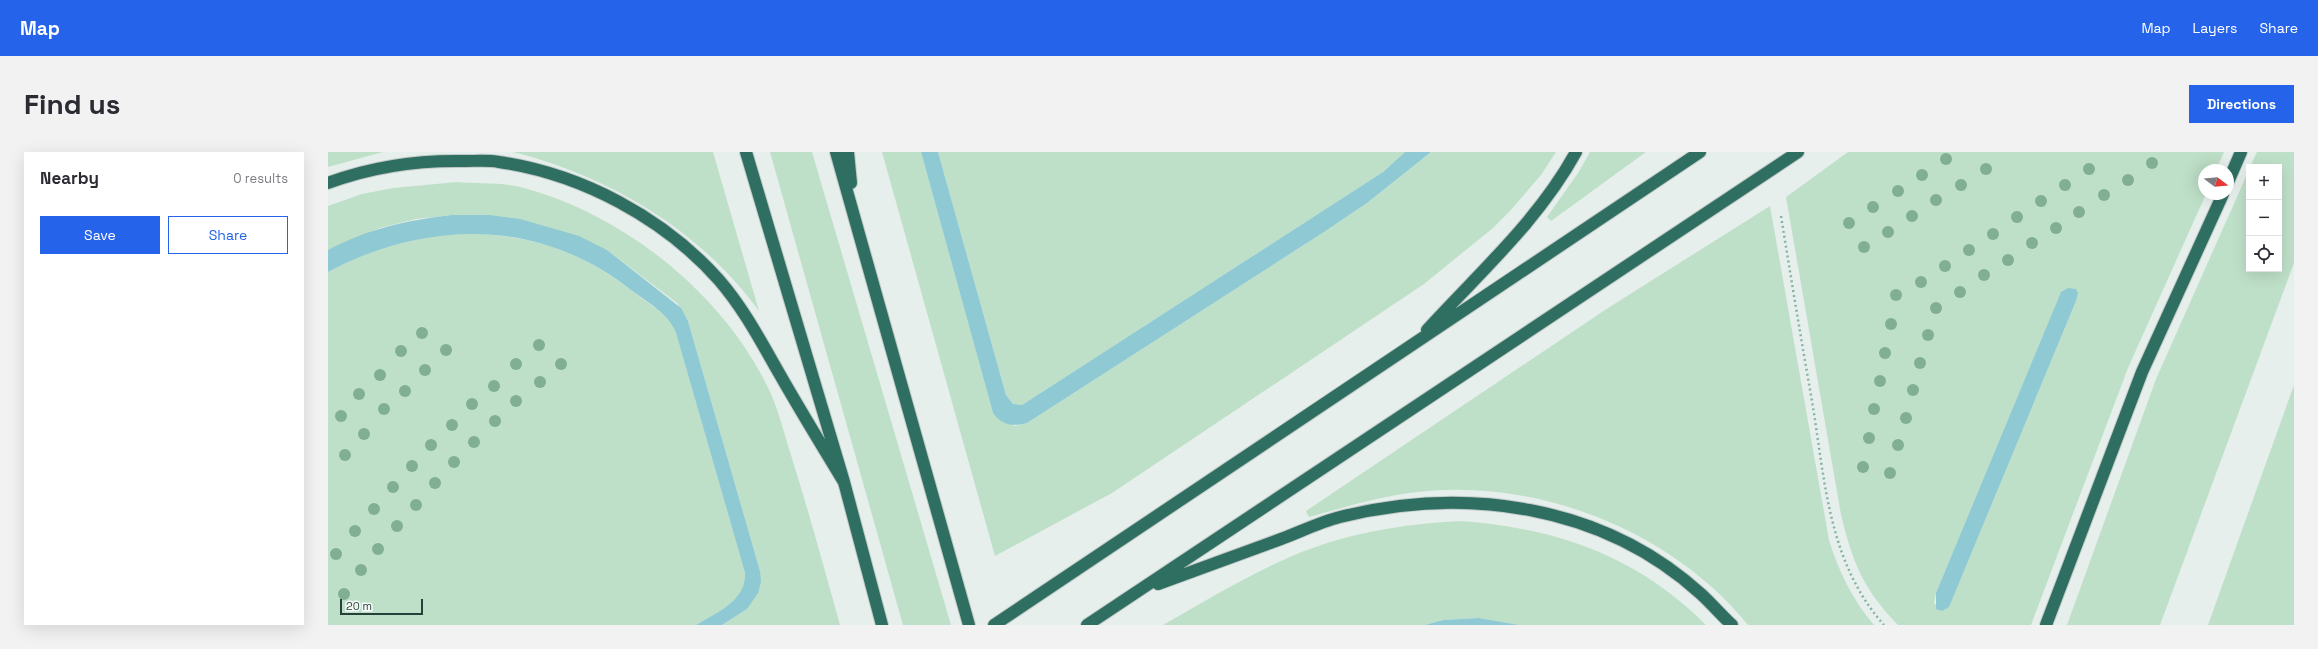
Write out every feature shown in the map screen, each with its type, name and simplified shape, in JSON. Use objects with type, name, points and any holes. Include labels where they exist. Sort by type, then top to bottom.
[{"type":"highway","points":[[746,152],[844,482],[882,625]]},
{"type":"highway","points":[[836,152],[854,210],[969,625]]},
{"type":"highway","points":[[848,152],[854,210]]},
{"type":"highway","points":[[1412,345],[1536,211],[1556,186],[1576,152]]},
{"type":"highway","points":[[994,625],[1700,152]]},
{"type":"highway","points":[[1088,625],[1798,152]]},
{"type":"highway","points":[[2234,168],[2241,152]]},
{"type":"highway","points":[[328,183],[350,175],[399,163],[446,160],[498,161],[549,172],[597,190],[640,215],[683,245],[719,280],[752,322],[779,373],[844,482]]},
{"type":"highway","points":[[2046,625],[2142,372],[2220,200]]},
{"type":"highway","points":[[1140,590],[1338,518],[1386,507],[1441,502],[1506,504],[1559,516],[1614,537],[1660,563],[1700,593],[1732,625]]},
{"type":"path","points":[[1781,216],[1832,522],[1850,575],[1869,608],[1884,625]]},
{"type":"green space","points":[[328,152],[383,152],[328,167]]},
{"type":"green space","points":[[513,152],[713,152],[759,311],[735,282],[709,255],[681,231],[650,210],[617,191],[584,176],[549,162]]},
{"type":"green space","points":[[770,152],[812,152],[951,625],[903,625]]},
{"type":"green space","points":[[882,152],[921,152],[993,413],[1015,426],[1027,423],[1327,230],[1367,203],[1431,152],[1556,152],[1541,175],[1511,210],[1493,228],[1424,284],[1112,493],[995,556]]},
{"type":"green space","points":[[938,152],[1405,152],[1383,172],[1022,405],[1013,404],[1006,395]]},
{"type":"green space","points":[[1590,152],[1646,152],[1551,221],[1547,217],[1578,173]]},
{"type":"green space","points":[[1848,152],[2224,152],[2219,164],[2198,164],[2198,200],[2203,200],[2128,368],[2031,625],[1898,625],[1876,599],[1861,574],[1850,547],[1841,515],[1786,197]],"holes":[[[2068,288],[2076,301],[1949,606],[1942,611],[1934,603],[1936,593],[2061,293]]]},
{"type":"green space","points":[[2257,152],[2294,152],[2294,263],[2160,625],[2067,625],[2156,379],[2246,177],[2246,272],[2282,272],[2282,164],[2251,164]]},
{"type":"green space","points":[[457,182],[499,184],[524,188],[562,201],[600,218],[636,240],[670,265],[701,294],[728,325],[752,358],[774,401],[803,495],[840,625],[722,625],[747,609],[760,571],[688,321],[677,303],[607,250],[452,215],[416,219],[380,228],[328,250],[328,206],[362,194],[393,188]]},
{"type":"green space","points":[[1770,206],[1829,540],[1847,585],[1859,605],[1874,625],[1748,625],[1717,592],[1681,563],[1642,538],[1600,518],[1555,503],[1510,494],[1464,490],[1418,492],[1377,499],[1309,517],[1306,511],[1608,308]]},
{"type":"green space","points":[[453,233],[481,234],[530,241],[574,255],[596,266],[617,280],[656,309],[670,322],[676,333],[745,573],[741,591],[729,605],[696,625],[328,625],[328,272],[358,257],[389,246]]},
{"type":"green space","points":[[2294,385],[2294,625],[2208,625]]},
{"type":"green space","points":[[1459,521],[1494,524],[1528,530],[1561,538],[1592,549],[1623,563],[1652,580],[1680,601],[1706,625],[1519,625],[1479,618],[1443,620],[1425,625],[1163,625],[1258,572],[1310,549],[1351,536],[1394,528],[1438,522]]},
{"type":"water","points":[[921,152],[938,152],[1006,395],[1013,404],[1022,405],[1383,172],[1405,152],[1431,152],[1367,203],[1327,230],[1027,423],[1012,425],[1000,420],[993,413]]},
{"type":"water","points":[[452,215],[489,215],[520,219],[579,236],[607,250],[681,308],[688,321],[760,571],[761,582],[758,593],[747,609],[722,625],[696,625],[729,605],[741,591],[745,573],[676,333],[673,326],[657,309],[596,266],[559,249],[521,239],[482,234],[443,235],[404,242],[366,255],[328,272],[328,250],[358,236],[388,226]]},
{"type":"water","points":[[2068,288],[2076,289],[2078,293],[2076,301],[1949,607],[1942,611],[1936,609],[1936,593],[2061,292]]},
{"type":"water","points":[[1479,618],[1519,625],[1425,625],[1443,620]]}]
